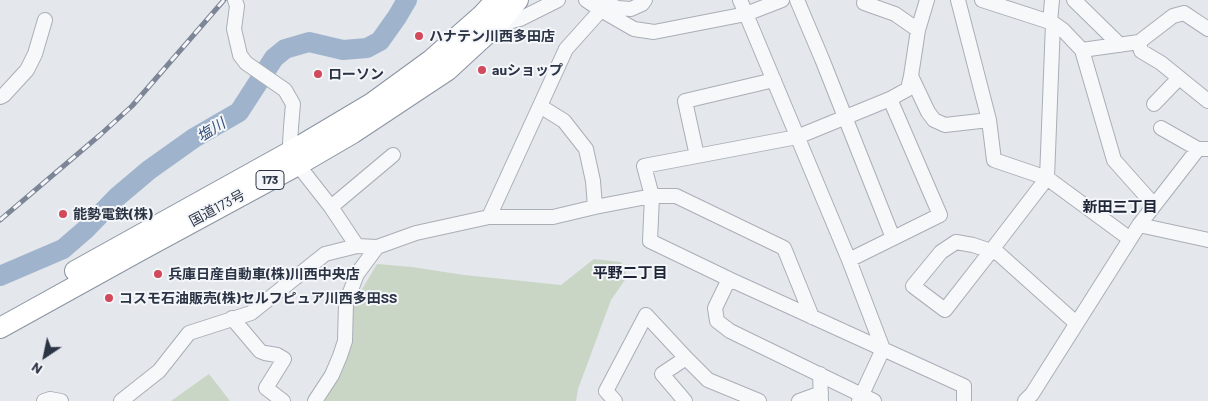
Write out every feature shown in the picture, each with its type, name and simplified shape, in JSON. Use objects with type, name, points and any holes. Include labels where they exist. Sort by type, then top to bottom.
[{"type":"highway","name":"国道173号","points":[[491,18],[496,0]]},
{"type":"highway","name":"国道173号","points":[[0,315],[101,256],[295,157],[353,133],[448,70],[491,18],[518,0]]},
{"type":"highway","name":"国道173号","points":[[0,328],[141,250],[295,157]]},
{"type":"street","points":[[491,18],[504,23],[520,19],[558,0]]},
{"type":"street","points":[[586,0],[602,5],[631,9],[642,4],[645,0]]},
{"type":"street","points":[[729,279],[715,308],[717,321],[730,330],[820,374],[865,399],[882,349],[849,260],[740,0]]},
{"type":"street","points":[[602,5],[634,29],[654,32],[746,14],[782,0]]},
{"type":"street","points":[[797,0],[893,238]]},
{"type":"street","points":[[927,0],[918,30],[908,89],[797,137],[644,166],[652,196],[650,241],[964,386],[964,401]]},
{"type":"street","points":[[958,0],[989,120],[994,160],[1047,178],[1130,239]]},
{"type":"street","points":[[982,0],[1052,23],[1063,30],[1082,50],[1114,160],[1154,205]]},
{"type":"street","points":[[1052,0],[1047,178],[991,251],[945,310],[914,286],[941,252],[956,242],[972,245],[991,251],[999,254],[1076,323]]},
{"type":"street","points":[[1074,0],[1120,45]]},
{"type":"street","points":[[236,1],[234,29],[240,55],[246,64],[285,90],[294,104],[290,143],[295,157],[357,246]]},
{"type":"street","points":[[864,3],[895,14],[918,30]]},
{"type":"street","points":[[489,218],[566,49],[602,5]]},
{"type":"street","points":[[1082,50],[1139,42],[1173,16],[1184,14],[1208,29]]},
{"type":"street","points":[[0,97],[27,70],[35,54],[45,20]]},
{"type":"street","points":[[1139,42],[1141,51],[1161,64],[1208,101]]},
{"type":"street","points":[[911,76],[928,112],[934,120],[945,126],[989,120]]},
{"type":"street","points":[[1154,104],[1179,78]]},
{"type":"street","points":[[697,156],[684,101],[774,80]]},
{"type":"street","points":[[849,260],[940,215],[890,98]]},
{"type":"street","points":[[540,106],[564,122],[586,149],[594,181],[595,207]]},
{"type":"street","points":[[1025,401],[1032,394],[1139,225],[1203,149],[1161,128]]},
{"type":"street","points":[[330,207],[393,154]]},
{"type":"street","points":[[121,401],[159,371],[188,333],[251,313],[325,254],[357,246],[377,247],[416,233],[489,218],[553,217],[652,196],[676,196],[784,248],[812,317]]},
{"type":"street","points":[[1139,225],[1208,240]]},
{"type":"street","points":[[315,401],[332,375],[340,356],[344,341],[346,303],[357,274],[377,247]]},
{"type":"street","points":[[614,401],[606,392],[646,315],[708,380],[758,401]]},
{"type":"street","points":[[232,318],[260,350],[284,359],[266,388],[283,401]]},
{"type":"street","points":[[685,401],[662,374],[686,358]]},
{"type":"street","points":[[800,401],[821,397],[820,374]]},
{"type":"street","points":[[44,401],[50,399],[61,401]]},
{"type":"green space","points":[[594,259],[621,262],[627,277],[611,300],[578,389],[576,401],[322,401],[344,365],[354,303],[377,264],[561,285]]},
{"type":"green space","points":[[209,374],[230,401],[171,401],[185,391]]},
{"type":"waterway","name":"塩川","points":[[0,276],[63,249],[85,230],[117,197],[149,170],[194,138],[239,112],[274,58],[285,49],[309,42],[343,50],[367,48],[380,41],[407,0]]},
{"type":"railway","points":[[0,220],[132,106],[224,0]]},
{"type":"place","name":"ハナテン川西多田店","points":[[419,36]]},
{"type":"place","name":"auショップ","points":[[482,70]]},
{"type":"place","name":"ローソン","points":[[318,74]]},
{"type":"place","name":"能勢電鉄(株)","points":[[63,214]]},
{"type":"place","name":"兵庫日産自動車(株)川西中央店","points":[[158,274]]},
{"type":"place","name":"コスモ石油販売(株)セルフピュア川西多田SS","points":[[109,298]]},
{"type":"district","name":"新田三丁目","points":[[1120,207]]},
{"type":"district","name":"平野二丁目","points":[[630,273]]}]
